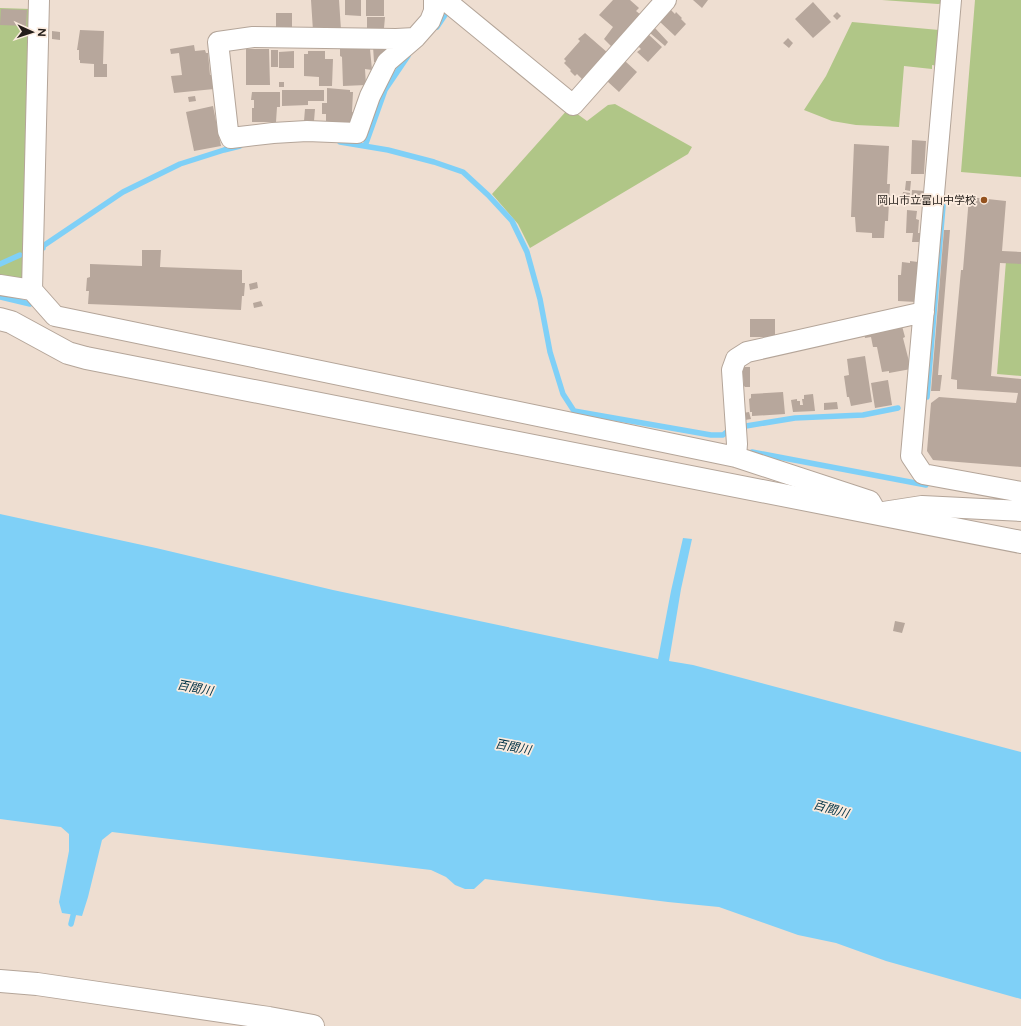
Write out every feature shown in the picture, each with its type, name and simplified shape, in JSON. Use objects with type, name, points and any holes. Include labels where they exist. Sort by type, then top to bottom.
[{"type":"street","points":[[32,290],[39,0]]},
{"type":"street","points":[[415,38],[253,37],[218,42],[228,131],[231,138],[307,131],[357,134],[370,96],[387,62],[415,38],[430,21],[434,11],[434,0]]},
{"type":"street","points":[[445,0],[573,105],[666,0]]},
{"type":"street","points":[[951,0],[911,456],[923,474],[1021,492]]},
{"type":"street","points":[[0,285],[32,290],[55,316],[736,457],[870,501],[877,513]]},
{"type":"street","points":[[736,457],[736,428],[732,370],[736,359],[747,352],[924,312]]},
{"type":"street","points":[[0,319],[11,322],[68,353],[86,358],[1021,542]]},
{"type":"street","points":[[877,513],[922,506],[1021,511]]},
{"type":"street","points":[[0,982],[37,984],[269,1018],[313,1026]]},
{"type":"green space","points":[[882,0],[944,0],[944,3],[938,4]]},
{"type":"green space","points":[[975,0],[1021,0],[1021,177],[961,172]]},
{"type":"green space","points":[[0,8],[31,9],[23,284],[0,280]]},
{"type":"green space","points":[[852,22],[939,30],[938,66],[932,65],[932,69],[904,66],[899,127],[856,125],[832,121],[804,110],[826,76]]},
{"type":"green space","points":[[615,104],[692,147],[688,154],[530,248],[518,224],[492,194],[569,108],[587,121],[608,105]]},
{"type":"green space","points":[[1006,261],[1021,263],[1021,376],[997,374]]},
{"type":"water","name":"百間川","points":[[0,514],[156,548],[333,590],[658,659],[683,538],[692,539],[681,589],[669,661],[693,665],[1021,752],[1021,999],[886,961],[836,943],[798,935],[719,907],[485,879],[474,889],[465,889],[455,885],[446,877],[431,870],[112,832],[102,840],[82,916],[62,913],[59,902],[69,851],[69,834],[61,827],[0,819]]},
{"type":"building","points":[[311,0],[339,0],[341,30],[313,31]]},
{"type":"building","points":[[345,0],[361,0],[361,16],[345,15]]},
{"type":"building","points":[[366,0],[384,0],[384,16],[366,16]]},
{"type":"building","points":[[613,0],[630,0],[639,8],[636,11],[641,15],[613,48],[604,39],[613,27],[599,15]]},
{"type":"building","points":[[693,0],[708,0],[702,8]]},
{"type":"building","points":[[813,2],[831,22],[813,38],[795,19]]},
{"type":"building","points":[[1,9],[27,10],[26,26],[0,25]]},
{"type":"building","points":[[670,9],[675,14],[676,12],[686,24],[675,36],[659,21]]},
{"type":"building","points":[[837,12],[841,16],[837,20],[833,16]]},
{"type":"building","points":[[276,13],[292,13],[292,31],[276,31]]},
{"type":"building","points":[[367,17],[385,17],[384,28],[367,29]]},
{"type":"building","points":[[655,28],[668,42],[665,46],[650,33]]},
{"type":"building","points":[[80,30],[104,31],[103,64],[107,64],[107,77],[94,77],[94,64],[80,63],[79,50],[77,50]]},
{"type":"building","points":[[52,31],[60,32],[60,40],[52,39]]},
{"type":"building","points":[[585,33],[608,53],[584,81],[577,74],[575,76],[570,71],[571,70],[564,63],[566,61],[564,59],[580,41],[578,39]]},
{"type":"building","points":[[648,34],[662,47],[648,62],[637,52],[641,49],[638,46]]},
{"type":"building","points":[[788,38],[793,43],[789,48],[783,43]]},
{"type":"building","points":[[194,45],[195,51],[205,50],[206,53],[208,53],[210,75],[212,75],[214,89],[174,93],[171,76],[182,75],[179,53],[171,54],[170,49]]},
{"type":"building","points":[[360,45],[360,49],[370,49],[372,70],[365,69],[366,85],[343,86],[340,46]]},
{"type":"building","points":[[373,46],[386,46],[387,55],[379,55],[379,62],[374,62]]},
{"type":"building","points":[[246,49],[269,49],[270,85],[246,85]]},
{"type":"building","points":[[271,50],[278,50],[278,67],[271,67]]},
{"type":"building","points":[[294,51],[294,68],[279,68],[279,52]]},
{"type":"building","points":[[308,51],[325,51],[325,59],[333,59],[332,86],[319,86],[319,77],[304,76],[304,54],[308,54]]},
{"type":"building","points":[[625,61],[637,72],[619,92],[607,81]]},
{"type":"building","points":[[279,82],[284,82],[284,87],[279,87]]},
{"type":"building","points":[[327,88],[350,90],[350,92],[353,92],[352,112],[358,113],[352,123],[326,123],[326,114],[322,114],[322,103],[327,103]]},
{"type":"building","points":[[282,90],[324,90],[324,101],[308,101],[308,105],[282,106]]},
{"type":"building","points":[[252,92],[280,92],[280,107],[277,107],[276,122],[252,122],[252,108],[254,108],[254,100],[251,100]]},
{"type":"building","points":[[195,96],[196,101],[189,102],[188,97]]},
{"type":"building","points":[[213,106],[221,146],[194,151],[186,112]]},
{"type":"building","points":[[305,109],[315,109],[314,121],[304,121]]},
{"type":"building","points":[[912,140],[926,141],[924,174],[911,174]]},
{"type":"building","points":[[854,144],[889,146],[887,184],[890,184],[888,221],[885,221],[884,238],[872,238],[872,233],[856,232],[855,217],[851,217]]},
{"type":"building","points":[[906,181],[911,181],[910,191],[905,190]]},
{"type":"building","points":[[912,190],[925,191],[924,206],[911,205]]},
{"type":"building","points":[[903,192],[910,193],[909,200],[902,199]]},
{"type":"building","points":[[969,197],[1006,201],[1002,251],[1021,252],[1021,264],[1000,263],[991,376],[1021,379],[1021,467],[933,460],[927,451],[931,403],[939,397],[1016,403],[1018,393],[957,389],[957,380],[951,379],[961,270],[963,270]]},
{"type":"building","points":[[907,210],[917,211],[916,219],[919,220],[918,233],[921,233],[921,242],[912,242],[913,233],[906,233]]},
{"type":"building","points":[[944,230],[950,230],[938,375],[942,375],[940,391],[931,391]]},
{"type":"building","points":[[142,250],[161,250],[160,267],[242,270],[242,283],[245,283],[241,310],[88,304],[89,291],[86,291],[87,278],[90,277],[90,264],[142,266]]},
{"type":"building","points":[[910,261],[918,262],[916,302],[898,301],[898,275],[901,275],[902,262],[910,263]]},
{"type":"building","points":[[257,282],[258,288],[250,290],[249,284]]},
{"type":"building","points":[[261,301],[263,306],[254,308],[253,303]]},
{"type":"building","points":[[750,319],[775,319],[775,337],[750,337]]},
{"type":"building","points":[[902,326],[905,337],[903,338],[911,369],[889,373],[889,371],[882,372],[877,347],[873,347],[871,337],[865,338],[864,332],[870,334],[896,329],[896,327]]},
{"type":"building","points":[[865,356],[872,402],[851,406],[849,397],[847,397],[844,376],[849,375],[847,359]]},
{"type":"building","points":[[742,367],[750,367],[750,387],[744,386]]},
{"type":"building","points":[[888,380],[892,405],[875,408],[871,383]]},
{"type":"building","points":[[783,392],[785,414],[752,416],[752,412],[750,412],[749,399],[751,398],[751,394]]},
{"type":"building","points":[[813,394],[815,411],[793,412],[791,400],[797,399],[797,401],[800,401],[800,405],[803,405],[802,399],[804,399],[804,395]]},
{"type":"building","points":[[837,402],[838,409],[824,410],[824,403]]},
{"type":"building","points":[[749,412],[751,419],[745,420],[743,413]]},
{"type":"building","points":[[895,621],[905,623],[902,633],[893,631]]},
{"type":"waterway","points":[[437,27],[445,15],[444,8]]},
{"type":"waterway","points":[[365,146],[385,90],[408,56]]},
{"type":"waterway","points":[[340,142],[388,150],[434,162],[463,172],[488,195],[512,221],[527,252],[540,299],[550,352],[563,394],[574,411],[711,435],[723,435],[732,429]]},
{"type":"waterway","points":[[43,248],[43,246],[123,192],[180,164],[240,146]]},
{"type":"waterway","points":[[927,397],[943,206]]},
{"type":"waterway","points":[[0,264],[20,255]]},
{"type":"waterway","points":[[0,297],[30,304]]},
{"type":"waterway","points":[[740,427],[795,418],[863,415],[898,408]]},
{"type":"waterway","points":[[752,452],[926,485]]},
{"type":"waterway","points":[[71,924],[75,908]]},
{"type":"place","name":"岡山市立富山中学校","points":[[984,200]]}]
